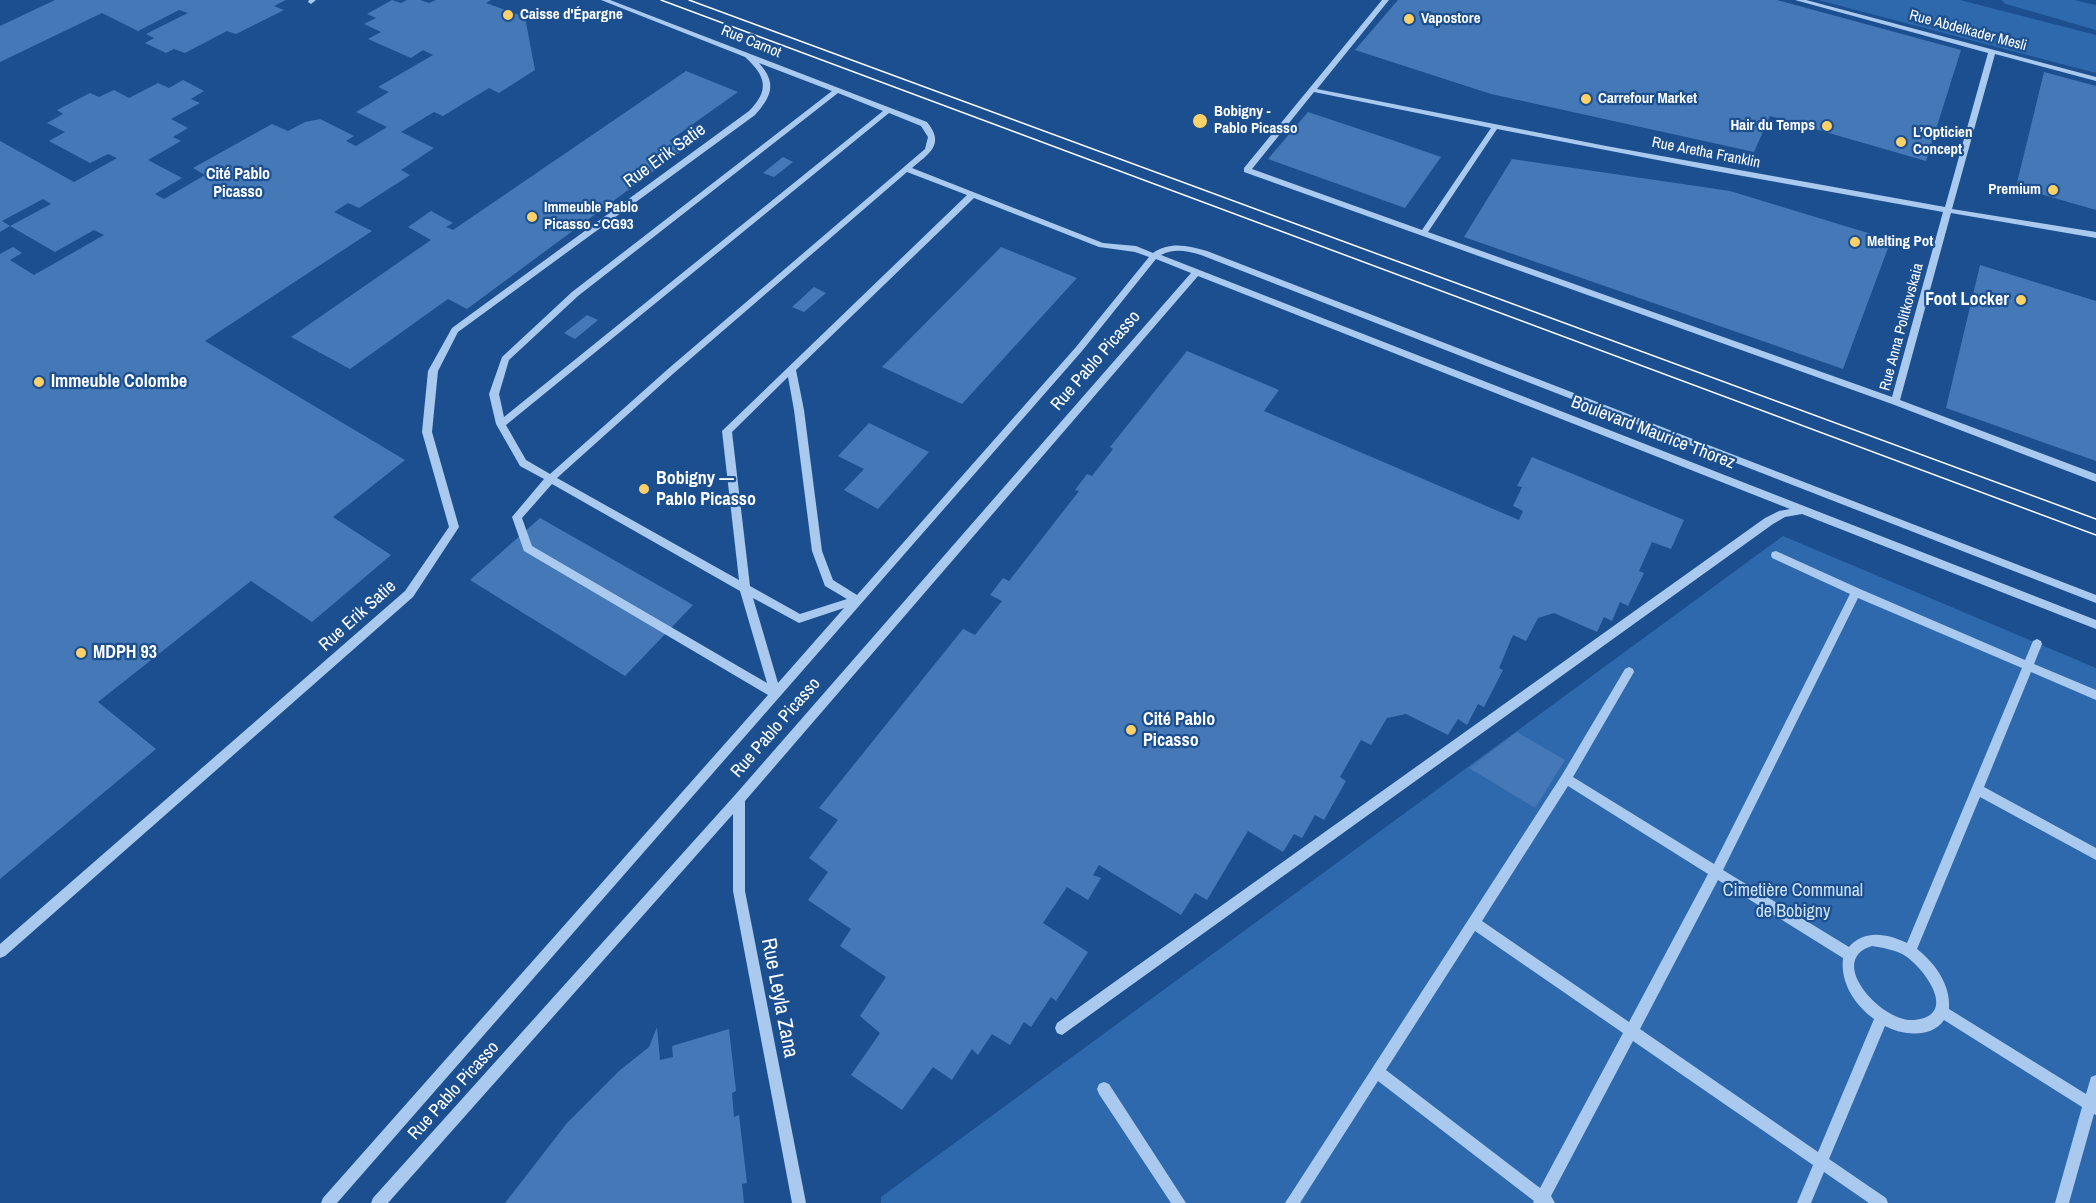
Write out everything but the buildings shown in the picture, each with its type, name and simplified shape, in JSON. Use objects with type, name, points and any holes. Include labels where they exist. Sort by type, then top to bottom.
[{"type":"street","name":"Rue Carnot","points":[[604,0],[924,124],[932,136],[930,147],[551,478],[517,517],[528,548],[776,694]]},
{"type":"street","points":[[1386,0],[1246,170],[1895,402],[2096,478]]},
{"type":"street","name":"Rue Abdelkader Mesli","points":[[1798,0],[2096,79]]},
{"type":"street","name":"Rue Anna Politkovskaia","points":[[1895,402],[1992,51]]},
{"type":"street","name":"Rue Erik Satie","points":[[0,952],[410,594],[454,527],[427,432],[433,371],[455,330],[759,106],[766,94],[767,77],[747,55]]},
{"type":"street","name":"Rue Aretha Franklin","points":[[1313,90],[1495,127],[1948,211],[2096,235]]},
{"type":"street","points":[[837,91],[575,294],[505,359],[494,394],[501,424],[523,463],[745,590],[799,619],[857,600]]},
{"type":"street","points":[[501,424],[888,110]]},
{"type":"street","points":[[1424,232],[1495,127]]},
{"type":"street","name":"Boulevard Maurice Thorez","points":[[907,168],[1102,245],[1136,249],[1197,272],[2096,625]]},
{"type":"street","points":[[776,694],[745,590],[727,431],[972,195]]},
{"type":"street","points":[[328,1203],[1101,323],[1154,256],[1164,250],[1176,247],[1204,253],[2096,598]]},
{"type":"street","name":"Rue Pablo Picasso","points":[[378,1203],[739,799],[1197,272]]},
{"type":"street","points":[[791,369],[800,410],[817,551],[829,583],[857,600]]},
{"type":"street","points":[[1062,1028],[1769,521],[1783,514],[1803,509]]},
{"type":"street","points":[[1776,555],[1856,592],[2096,694]]},
{"type":"street","points":[[1377,1072],[1543,1201],[1716,872],[1856,592]]},
{"type":"street","points":[[1910,951],[2037,644]]},
{"type":"street","points":[[1292,1203],[1566,779],[1629,672]]},
{"type":"street","points":[[1566,779],[1851,956]]},
{"type":"street","points":[[1977,789],[2096,854]]},
{"type":"street","name":"Rue Leyla Zana","points":[[739,799],[739,891],[799,1203]]},
{"type":"street","points":[[1474,923],[1881,1203]]},
{"type":"street","points":[[1872,940],[1890,942],[1910,951],[1927,964],[1938,982],[1943,1000],[1941,1011],[1928,1025],[1910,1028],[1890,1022],[1872,1010],[1857,993],[1849,975],[1851,956],[1857,946],[1872,940]]},
{"type":"street","points":[[1941,1011],[2093,1106]]},
{"type":"street","points":[[1804,1203],[1882,1017]]},
{"type":"street","points":[[2062,1203],[2093,1106],[2096,1082]]},
{"type":"street","points":[[1104,1089],[1179,1203]]},
{"type":"green space","points":[[1818,0],[1960,0],[2096,35],[2096,73]]},
{"type":"green space","points":[[2001,0],[2074,0],[2096,5],[2096,30],[2006,4]]},
{"type":"green space","name":"Cimetière Communal de Bobigny","points":[[1783,536],[2096,668],[2096,1203],[881,1203],[881,1197]]},
{"type":"tram line","points":[[661,0],[2096,535]]},
{"type":"tram line","points":[[689,0],[2096,519]]},
{"type":"place","name":"Caisse d'Épargne","points":[[508,15]]},
{"type":"place","name":"Vapostore","points":[[1409,19]]},
{"type":"place","name":"Carrefour Market","points":[[1586,99]]},
{"type":"place","name":"Bobigny - Pablo Picasso","points":[[1200,121]]},
{"type":"place","name":"Hair du Temps","points":[[1827,126]]},
{"type":"place","name":"L’Opticien Concept","points":[[1901,142]]},
{"type":"place","name":"Premium","points":[[2053,190]]},
{"type":"place","name":"Immeuble Pablo Picasso - CG93","points":[[532,217]]},
{"type":"place","name":"Melting Pot","points":[[1855,242]]},
{"type":"place","name":"Foot Locker","points":[[2021,300]]},
{"type":"place","name":"Immeuble Colombe","points":[[39,382]]},
{"type":"place","name":"Bobigny — Pablo Picasso","points":[[644,489]]},
{"type":"place","name":"MDPH 93","points":[[81,653]]},
{"type":"place","name":"Cité Pablo Picasso","points":[[1131,730]]},
{"type":"district","name":"Cité Pablo Picasso","points":[[238,184]]}]
